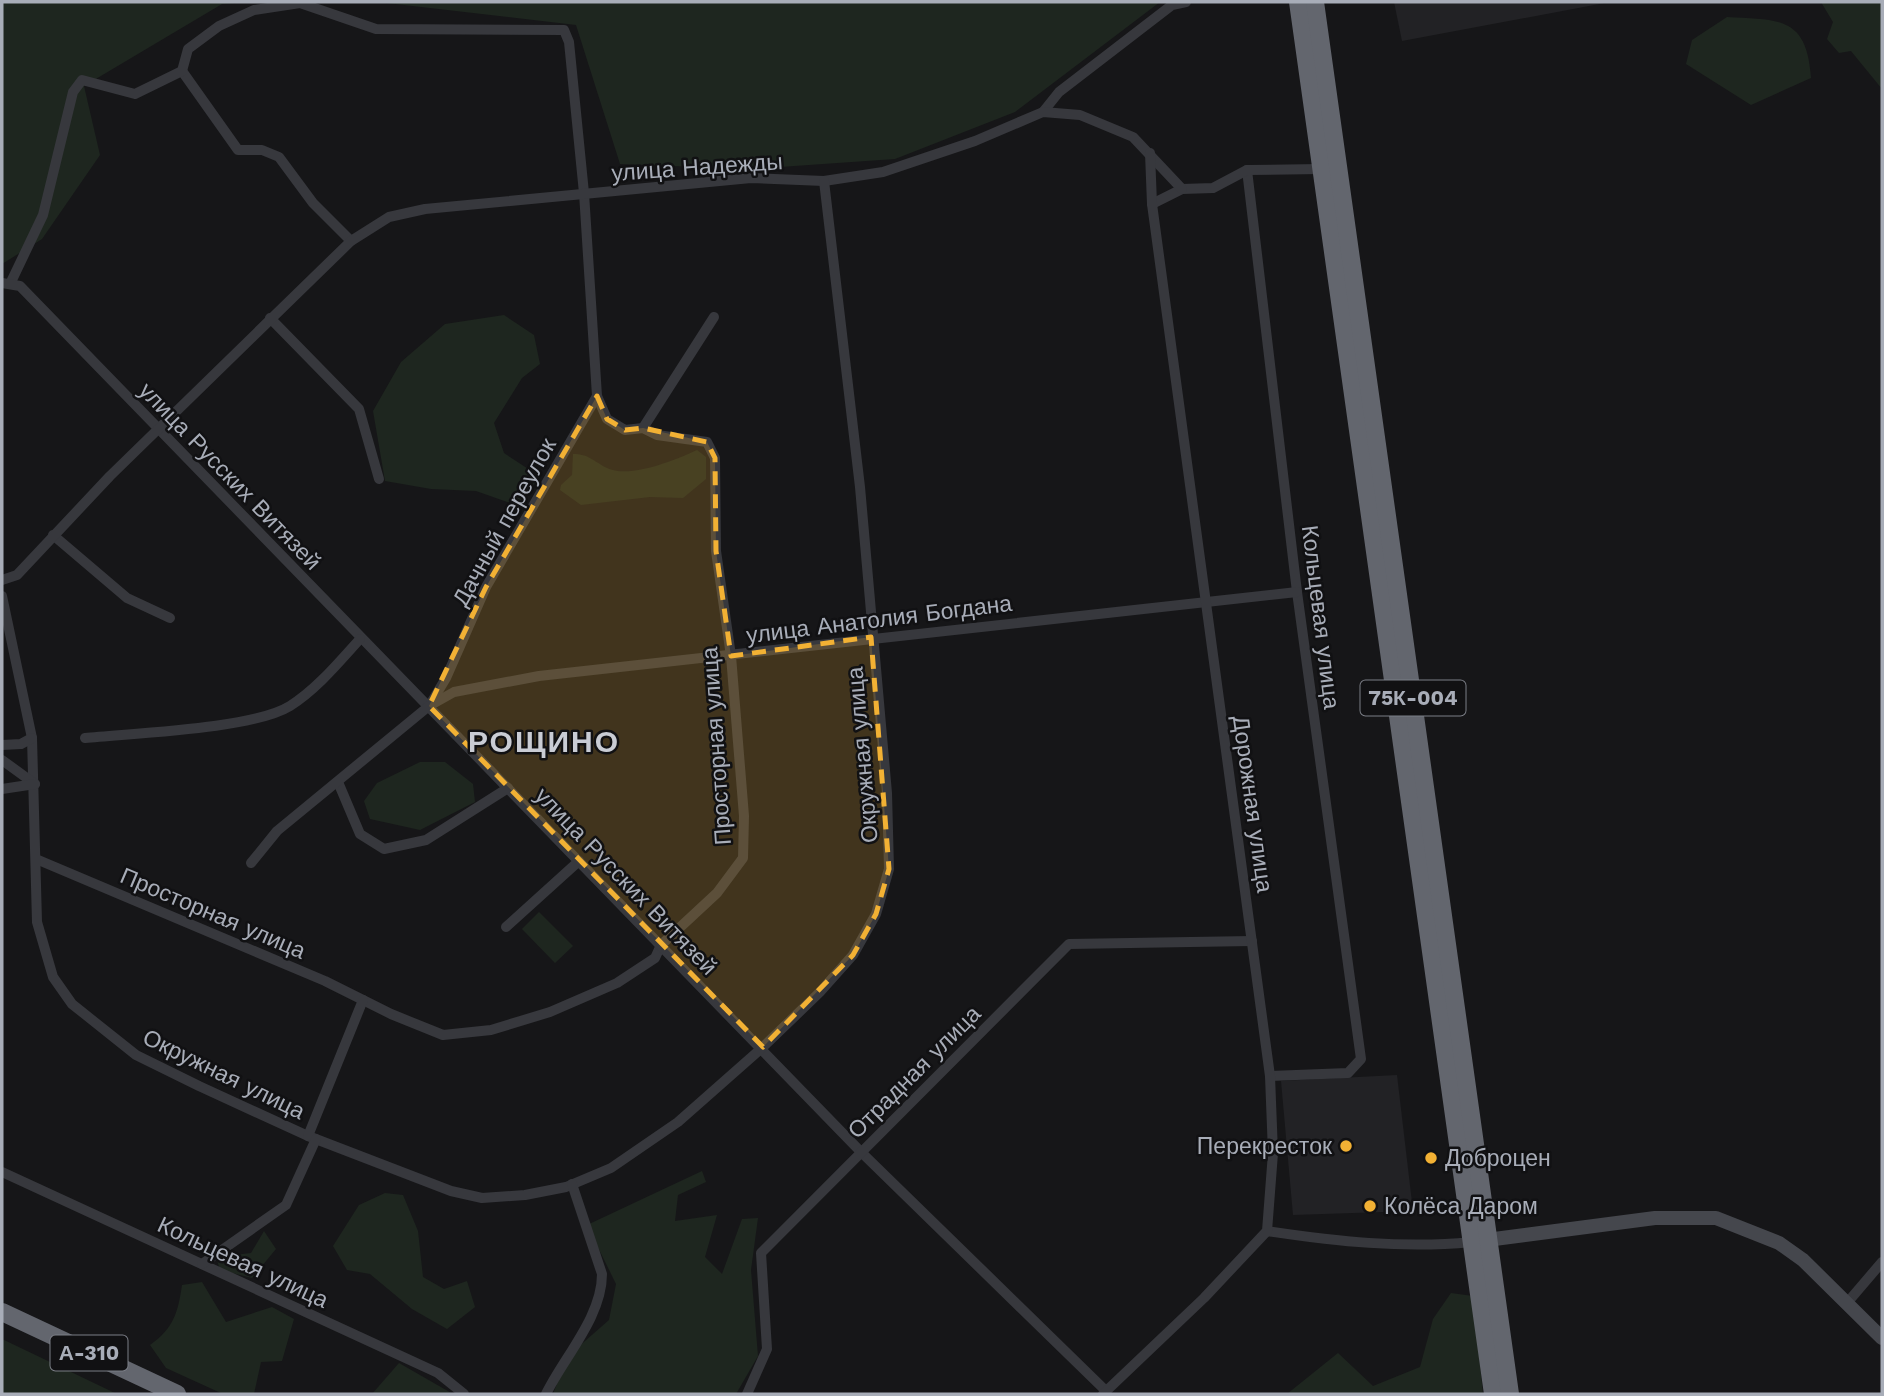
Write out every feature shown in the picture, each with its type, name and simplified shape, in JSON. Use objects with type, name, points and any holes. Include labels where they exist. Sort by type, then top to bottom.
[{"type":"highway","name":"75К-004","points":[[1298,2],[1480,1241],[1510,1394]]},
{"type":"highway","name":"75К-004","points":[[1315,2],[1480,1241],[1493,1394]]},
{"type":"highway","name":"А-310","points":[[2,1312],[177,1394]]},
{"type":"street","name":"улица Надежды","points":[[2,580],[17,575],[158,429],[351,241],[389,217],[425,209],[751,178],[824,181],[883,172],[975,141],[1042,112],[1059,92],[1172,5],[1186,2]]},
{"type":"street","name":"Просторная улица","points":[[36,859],[443,1035],[491,1030],[550,1012],[617,983],[655,958],[661,945],[717,893],[743,858],[744,816],[730,656],[716,551],[715,458],[708,442],[657,435],[643,428],[625,430],[607,419],[597,396],[584,194],[569,41],[565,30],[376,29],[300,3],[254,10],[219,26],[188,49],[181,71]]},
{"type":"street","points":[[6,283],[43,215],[73,92],[82,80],[135,94],[181,71],[238,150],[262,150],[279,158],[313,203],[351,241]]},
{"type":"street","name":"улица Надежды","points":[[1042,112],[1080,115],[1133,137],[1182,189]]},
{"type":"street","name":"Дорожная улица","points":[[1150,153],[1152,204],[1270,1076],[1273,1153],[1267,1231]]},
{"type":"street","points":[[1152,204],[1182,189],[1213,188],[1247,170],[1321,169]]},
{"type":"street","name":"Кольцевая улица","points":[[1247,170],[1297,592],[1361,1059],[1357,1068],[1349,1073],[1270,1076]]},
{"type":"street","name":"Окружная улица","points":[[2,596],[32,738],[37,922],[53,977],[72,1004],[136,1055],[312,1138],[450,1191],[482,1198],[525,1195],[572,1184],[611,1168],[678,1122],[763,1047],[853,955],[876,914],[889,869],[887,793],[857,461],[824,181]]},
{"type":"street","name":"улица Русских Витязей","points":[[6,283],[20,286],[360,639],[763,1047],[861,1152],[1104,1393]]},
{"type":"street","points":[[643,428],[714,317]]},
{"type":"street","points":[[271,318],[359,409],[379,480]]},
{"type":"street","name":"Дачный переулок","points":[[429,706],[446,678],[486,587],[597,396]]},
{"type":"street","points":[[53,535],[127,598],[170,618]]},
{"type":"street","name":"улица Анатолия Богдана","points":[[429,706],[454,692],[539,676],[730,656],[871,637],[1297,592]]},
{"type":"street","points":[[85,738],[255,719],[290,706],[320,681],[360,639]]},
{"type":"street","points":[[251,863],[277,831],[429,706]]},
{"type":"street","points":[[2,745],[21,744],[32,738]]},
{"type":"street","points":[[2,760],[35,784]]},
{"type":"street","points":[[338,782],[360,834],[384,849],[426,840],[508,788]]},
{"type":"street","points":[[2,789],[35,784]]},
{"type":"street","points":[[506,927],[579,860]]},
{"type":"street","name":"Отрадная улица","points":[[747,1394],[767,1349],[761,1253],[1069,944],[1252,941]]},
{"type":"street","points":[[202,1264],[286,1205],[363,1000]]},
{"type":"street","name":"Кольцевая улица","points":[[2,1172],[438,1373],[464,1394]]},
{"type":"street","points":[[546,1394],[589,1319],[602,1285],[602,1274],[572,1184]]},
{"type":"street","points":[[1104,1393],[1204,1298],[1267,1231],[1397,1245],[1434,1246],[1655,1218],[1716,1218],[1779,1243],[1803,1260],[1882,1338]]},
{"type":"street","points":[[1847,1303],[1882,1262]]},
{"type":"highlighted area","points":[[597,396],[607,419],[625,430],[643,428],[707,442],[715,458],[716,551],[731,656],[871,637],[889,869],[876,914],[853,955],[763,1047],[429,706],[486,587]]},
{"type":"shaded area","points":[[2,2],[247,2],[222,4],[84,86],[100,155],[42,239],[2,264]]},
{"type":"shaded area","points":[[378,2],[1160,2],[1015,112],[895,159],[751,169],[620,164],[576,25]]},
{"type":"shaded area","points":[[1394,2],[1610,2],[1402,41]]},
{"type":"shaded area","points":[[1821,2],[1882,2],[1882,89],[1851,51],[1839,53],[1827,39],[1833,22]]},
{"type":"shaded area","points":[[1727,17],[1762,19],[1787,25],[1804,43],[1811,78],[1751,105],[1686,64],[1692,40]]},
{"type":"shaded area","points":[[504,315],[534,335],[540,364],[522,378],[494,423],[504,453],[539,476],[521,507],[476,491],[431,489],[385,481],[373,411],[401,362],[445,324]]},
{"type":"shaded area","points":[[697,450],[706,457],[706,479],[683,498],[650,497],[581,505],[560,490],[561,485],[572,475],[573,454],[587,457],[607,468],[628,471],[652,467]]},
{"type":"shaded area","points":[[420,762],[445,762],[473,784],[475,802],[420,830],[370,819],[364,801],[377,783]]},
{"type":"shaded area","points":[[539,912],[573,946],[555,963],[522,929]]},
{"type":"shaded area","name":"Перекресток","points":[[1397,1075],[1413,1211],[1293,1215],[1281,1081]]},
{"type":"shaded area","points":[[702,1171],[706,1182],[678,1195],[675,1221],[717,1215],[705,1257],[722,1274],[742,1219],[758,1218],[751,1270],[758,1356],[736,1394],[553,1394],[568,1356],[609,1320],[616,1284],[587,1225]]},
{"type":"shaded area","points":[[385,1193],[403,1195],[418,1231],[423,1277],[444,1289],[467,1281],[475,1307],[447,1329],[412,1309],[370,1274],[347,1270],[333,1246],[359,1205]]},
{"type":"shaded area","points":[[264,1231],[276,1249],[252,1278],[220,1270],[216,1257],[251,1253]]},
{"type":"shaded area","points":[[202,1282],[226,1322],[272,1307],[294,1319],[282,1361],[261,1362],[254,1394],[223,1394],[166,1368],[150,1345],[165,1332],[174,1319],[182,1285]]},
{"type":"shaded area","points":[[1451,1293],[1473,1296],[1483,1394],[1287,1394],[1338,1353],[1373,1386],[1420,1367],[1433,1319]]},
{"type":"shaded area","points":[[2,1339],[117,1394],[2,1394]]},
{"type":"shaded area","points":[[399,1363],[453,1394],[372,1394]]},
{"type":"place","name":"Перекресток","points":[[1346,1146]]},
{"type":"place","name":"Доброцен","points":[[1431,1158]]},
{"type":"place","name":"Колёса Даром","points":[[1370,1206]]},
{"type":"district","name":"РОЩИНО","points":[[544,742]]}]
